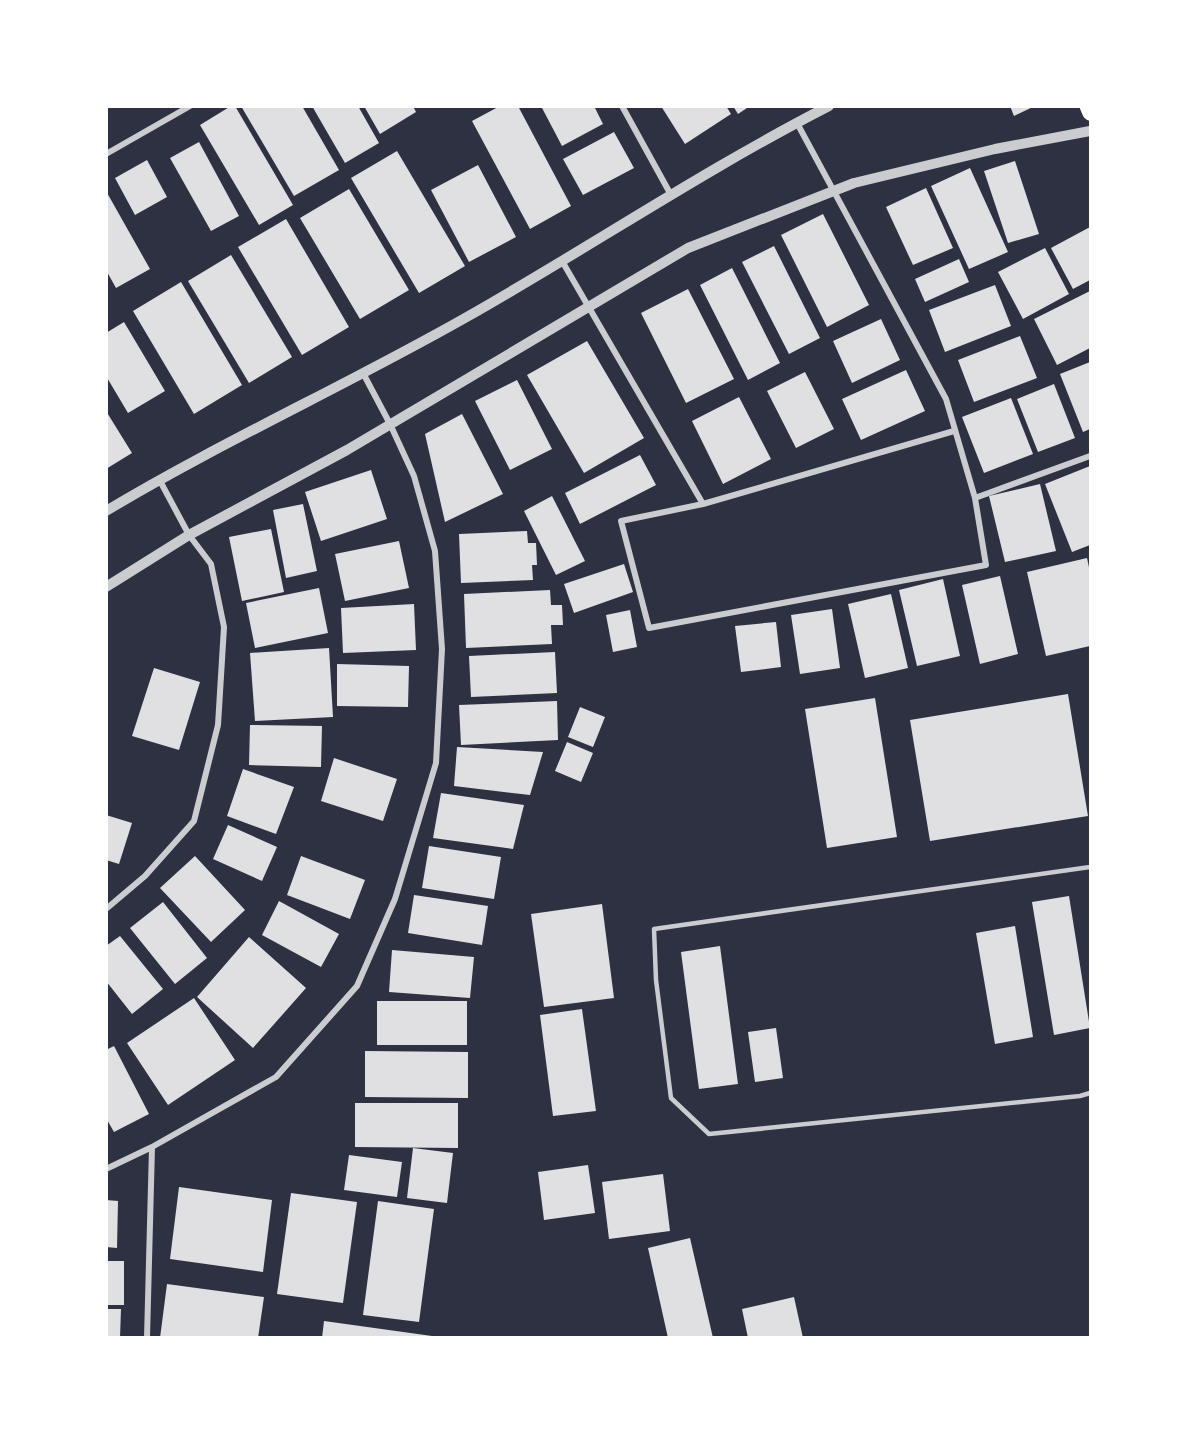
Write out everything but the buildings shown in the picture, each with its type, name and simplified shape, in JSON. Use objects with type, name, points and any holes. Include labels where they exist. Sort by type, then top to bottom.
[{"type":"main road","points":[[1087,106],[1090,113]]},
{"type":"street","points":[[106,154],[190,106]]},
{"type":"street","points":[[622,106],[671,196]]},
{"type":"street","points":[[106,511],[159,479],[464,318],[829,106]]},
{"type":"street","points":[[797,123],[945,399],[975,498],[986,565],[649,628],[621,521],[703,504],[954,431]]},
{"type":"street","points":[[106,587],[189,536],[347,450],[688,248],[855,183],[995,149],[1090,131]]},
{"type":"street","points":[[562,261],[703,504]]},
{"type":"street","points":[[106,1168],[152,1147],[276,1077],[357,986],[395,899],[436,763],[442,649],[435,551],[414,476],[363,372]]},
{"type":"street","points":[[975,498],[1090,456]]},
{"type":"street","points":[[106,909],[145,876],[194,821],[218,725],[224,627],[211,564],[189,536],[159,479]]},
{"type":"street","points":[[147,1338],[152,1147]]},
{"type":"lane","points":[[1090,867],[654,929],[656,980],[671,1098],[709,1134],[1080,1096],[1090,1093]]}]
